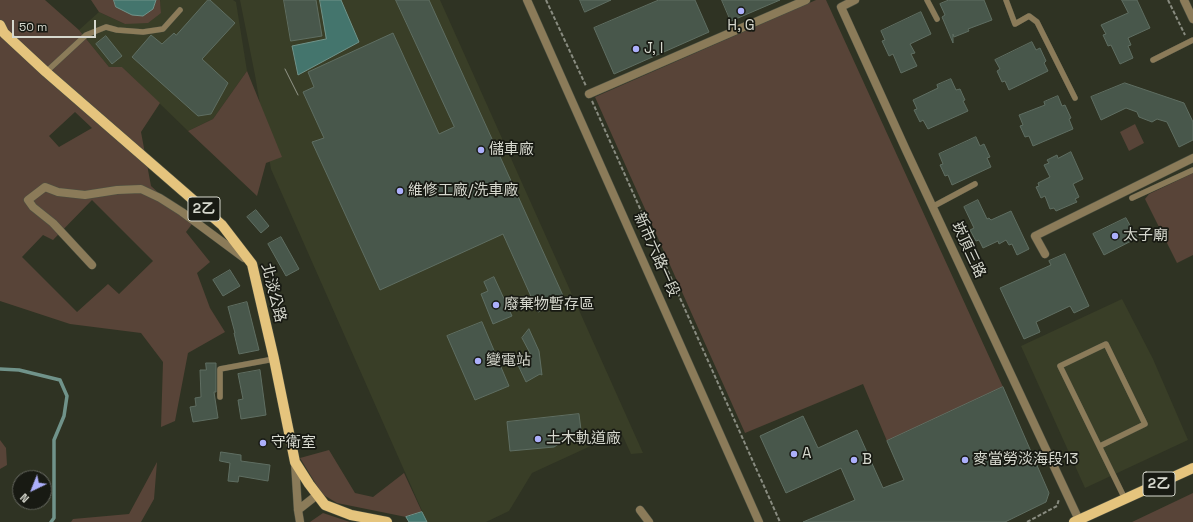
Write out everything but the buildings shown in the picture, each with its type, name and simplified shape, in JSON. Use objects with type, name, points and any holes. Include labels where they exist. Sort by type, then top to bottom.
[{"type":"main road","name":"北淡公路","points":[[0,25],[4,33],[46,72],[222,225],[252,264],[274,359],[295,462],[325,505],[352,515],[387,522]]},
{"type":"main road","name":"2乙","points":[[1076,521],[1193,468]]},
{"type":"street","name":"新市六路一段","points":[[527,0],[759,522]]},
{"type":"street","points":[[589,94],[806,0]]},
{"type":"street","name":"崁頂三路","points":[[855,0],[839,3],[1076,521]]},
{"type":"street","points":[[1184,0],[1193,19]]},
{"type":"street","points":[[1045,254],[1035,236],[1193,158]]},
{"type":"street","points":[[92,265],[53,223],[33,207],[28,200],[45,187],[58,192],[85,195],[117,190],[141,189],[160,198],[182,212],[252,264]]},
{"type":"street","points":[[295,462],[300,522]]},
{"type":"street","points":[[298,510],[317,495]]},
{"type":"street","points":[[640,510],[648,522]]},
{"type":"lane","points":[[927,0],[937,19]]},
{"type":"lane","points":[[1006,0],[1016,24],[1029,16],[1037,22],[1075,98]]},
{"type":"lane","points":[[46,72],[86,35],[106,28],[143,32],[163,29],[180,10]]},
{"type":"lane","points":[[1153,60],[1191,42]]},
{"type":"lane","points":[[1132,198],[1193,170]]},
{"type":"lane","points":[[932,207],[975,184]]},
{"type":"lane","points":[[1100,446],[1145,424],[1106,344],[1060,366],[1126,499]]},
{"type":"lane","points":[[220,397],[220,369],[274,359]]},
{"type":"path","points":[[546,0],[780,522]]},
{"type":"path","points":[[1168,0],[1191,42]]},
{"type":"shaded area","points":[[0,0],[45,0],[79,30],[109,67],[122,67],[160,103],[141,132],[151,186],[192,224],[186,232],[210,262],[197,273],[210,308],[225,332],[188,353],[175,421],[161,427],[163,362],[141,333],[70,324],[0,301]],"holes":[[[75,112],[92,128],[59,147],[49,136]],[[92,200],[153,261],[119,294],[108,284],[77,312],[22,257],[43,235],[53,240]]]},
{"type":"shaded area","points":[[91,0],[114,0],[116,7],[153,9],[156,0],[160,0],[161,13],[148,23],[125,24],[99,12]]},
{"type":"shaded area","points":[[160,0],[233,0],[236,2],[247,71],[213,119],[188,131],[122,67],[109,67],[79,30],[99,12],[125,24],[161,13]]},
{"type":"shaded area","points":[[240,0],[440,0],[643,453],[631,454],[621,432],[532,473],[509,511],[486,522],[427,522],[271,169],[255,75]]},
{"type":"shaded area","points":[[816,0],[826,0],[1003,387],[887,441],[863,384],[745,433],[595,97]]},
{"type":"shaded area","points":[[247,71],[282,157],[266,163],[257,196],[188,131],[213,119]]},
{"type":"shaded area","points":[[1135,124],[1144,143],[1129,151],[1120,132]]},
{"type":"shaded area","points":[[1193,173],[1193,255],[1177,263],[1145,199],[1149,194]]},
{"type":"shaded area","points":[[1122,299],[1153,359],[1188,440],[1085,488],[1021,346]]},
{"type":"shaded area","points":[[0,440],[6,448],[7,465],[0,469]]},
{"type":"shaded area","points":[[329,450],[355,493],[373,497],[404,473],[422,512],[406,517],[337,503],[322,494],[300,458]]},
{"type":"shaded area","points":[[157,462],[154,499],[141,522],[71,522],[73,519],[129,514]]},
{"type":"shaded area","points":[[1193,493],[1193,522],[1132,522]]},
{"type":"shaded area","points":[[323,513],[350,522],[310,522]]},
{"type":"water","points":[[114,0],[156,0],[153,9],[143,16],[132,15],[116,7]]},
{"type":"water","points":[[320,0],[341,0],[359,42],[298,75],[292,46],[326,39]]},
{"type":"water","points":[[422,512],[427,522],[409,522],[406,517]]},
{"type":"waterway","points":[[0,369],[19,370],[60,380],[67,396],[64,416],[54,440],[54,518],[51,522]]},
{"type":"tram line","points":[[285,69],[298,95]]},
{"type":"place","name":"H, G","points":[[741,11]]},
{"type":"place","name":"J, I","points":[[636,49]]},
{"type":"place","name":"儲車廠","points":[[481,150]]},
{"type":"place","name":"維修工廠/洗車廠","points":[[400,191]]},
{"type":"place","name":"太子廟","points":[[1115,236]]},
{"type":"place","name":"廢棄物暫存區","points":[[496,305]]},
{"type":"place","name":"變電站","points":[[478,361]]},
{"type":"place","name":"土木軌道廠","points":[[538,439]]},
{"type":"place","name":"守衛室","points":[[263,443]]},
{"type":"place","name":"A","points":[[794,454]]},
{"type":"place","name":"B","points":[[854,460]]},
{"type":"place","name":"麥當勞淡海段13","points":[[965,460]]}]
